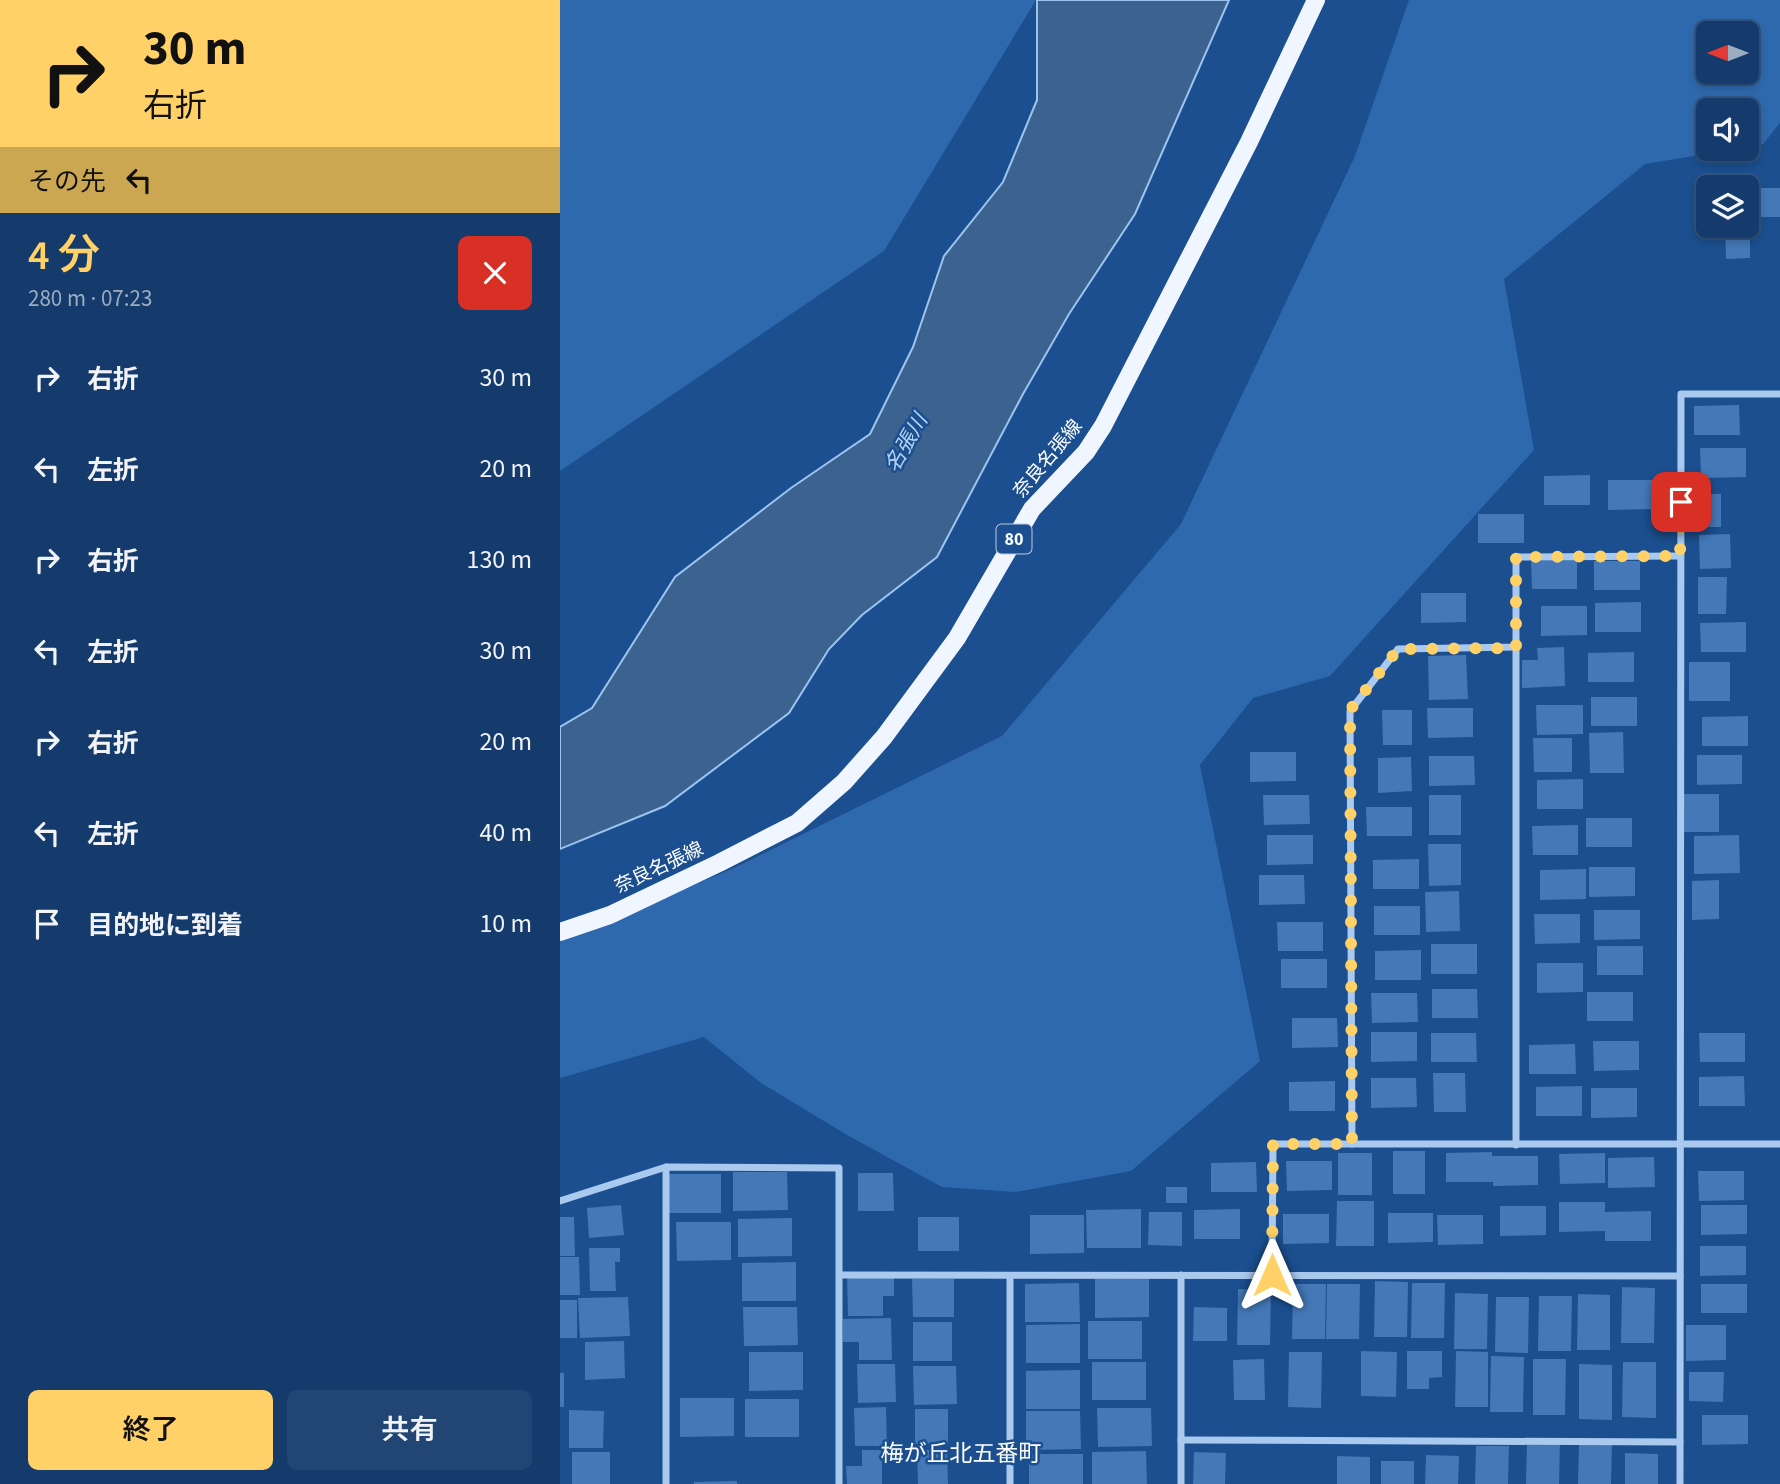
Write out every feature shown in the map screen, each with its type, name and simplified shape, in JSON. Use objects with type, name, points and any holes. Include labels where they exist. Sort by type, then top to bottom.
[{"type":"main road","name":"奈良名張線","points":[[560,932],[610,915],[797,823],[844,782],[884,737],[957,638],[1032,509],[1086,452],[1103,426],[1249,142],[1316,0]]},
{"type":"street","points":[[1680,1484],[1681,394],[1780,394]]},
{"type":"street","points":[[1516,1145],[1516,557],[1680,556]]},
{"type":"street","points":[[1352,1144],[1350,710],[1398,649],[1516,648]]},
{"type":"street","points":[[1272,1275],[1273,1144],[1780,1144]]},
{"type":"street","points":[[666,1167],[666,1484]]},
{"type":"street","points":[[560,1201],[666,1167],[839,1168],[839,1484]]},
{"type":"street","points":[[839,1275],[1679,1276]]},
{"type":"street","points":[[1181,1275],[1181,1484]]},
{"type":"street","points":[[1010,1276],[1010,1484]]},
{"type":"street","points":[[1181,1440],[1680,1442]]},
{"type":"shaded area","points":[[560,0],[1036,0],[884,251],[560,471]]},
{"type":"shaded area","points":[[1409,0],[1780,0],[1780,123],[1763,144],[1759,145],[1759,98],[1696,98],[1696,156],[1645,164],[1504,279],[1534,450],[1330,676],[1253,698],[1200,765],[1260,1061],[1131,1171],[1016,1192],[942,1187],[847,1135],[761,1083],[704,1037],[560,1078],[560,941],[732,869],[1002,736],[1181,524],[1355,156]]},
{"type":"water","name":"名張川","points":[[1037,0],[1229,0],[1135,214],[1069,314],[1023,394],[937,557],[862,615],[829,649],[789,713],[665,806],[560,849],[560,727],[592,708],[675,577],[791,488],[870,434],[913,347],[944,256],[1003,182],[1037,100]]},
{"type":"building","points":[[1759,188],[1780,188],[1780,217],[1759,217]]},
{"type":"building","points":[[1725,238],[1750,238],[1750,258],[1726,259]]},
{"type":"building","points":[[1739,405],[1740,435],[1694,435],[1694,406]]},
{"type":"building","points":[[1700,448],[1746,448],[1746,477],[1701,478]]},
{"type":"building","points":[[1590,475],[1590,505],[1544,505],[1544,476]]},
{"type":"building","points":[[1608,480],[1653,480],[1653,509],[1608,510]]},
{"type":"building","points":[[1687,494],[1721,494],[1721,527],[1687,527]]},
{"type":"building","points":[[1478,514],[1524,514],[1524,543],[1478,543]]},
{"type":"building","points":[[1730,534],[1731,568],[1700,569],[1699,535]]},
{"type":"building","points":[[1577,559],[1577,589],[1532,589],[1531,560]]},
{"type":"building","points":[[1594,561],[1640,561],[1640,590],[1594,590]]},
{"type":"building","points":[[1698,577],[1727,577],[1726,614],[1698,614]]},
{"type":"building","points":[[1421,593],[1466,593],[1466,622],[1421,623]]},
{"type":"building","points":[[1641,602],[1641,632],[1595,632],[1595,603]]},
{"type":"building","points":[[1541,606],[1587,606],[1587,635],[1541,636]]},
{"type":"building","points":[[1746,622],[1746,652],[1701,652],[1700,623]]},
{"type":"building","points":[[1564,647],[1565,686],[1522,688],[1522,660],[1538,660],[1537,648]]},
{"type":"building","points":[[1634,652],[1634,682],[1588,682],[1588,653]]},
{"type":"building","points":[[1466,655],[1468,699],[1429,700],[1428,656]]},
{"type":"building","points":[[1689,662],[1730,662],[1730,701],[1689,701]]},
{"type":"building","points":[[1591,697],[1637,697],[1637,726],[1591,726]]},
{"type":"building","points":[[1536,705],[1583,705],[1583,734],[1537,735]]},
{"type":"building","points":[[1427,708],[1473,708],[1473,737],[1428,738]]},
{"type":"building","points":[[1382,710],[1412,710],[1412,745],[1383,745]]},
{"type":"building","points":[[1748,716],[1748,746],[1702,746],[1702,717]]},
{"type":"building","points":[[1623,732],[1624,773],[1590,773],[1589,733]]},
{"type":"building","points":[[1533,738],[1572,738],[1572,772],[1534,772]]},
{"type":"building","points":[[1250,752],[1296,752],[1296,781],[1250,782]]},
{"type":"building","points":[[1697,755],[1742,755],[1742,784],[1697,785]]},
{"type":"building","points":[[1429,756],[1474,756],[1475,785],[1429,786]]},
{"type":"building","points":[[1411,757],[1412,791],[1378,793],[1378,758]]},
{"type":"building","points":[[1583,779],[1583,809],[1537,809],[1537,780]]},
{"type":"building","points":[[1683,794],[1719,794],[1719,832],[1683,832]]},
{"type":"building","points":[[1263,795],[1309,795],[1310,824],[1264,825]]},
{"type":"building","points":[[1429,795],[1461,795],[1461,835],[1429,835]]},
{"type":"building","points":[[1366,807],[1412,807],[1412,836],[1367,836]]},
{"type":"building","points":[[1586,818],[1632,818],[1632,847],[1586,847]]},
{"type":"building","points":[[1578,825],[1578,855],[1533,855],[1532,826]]},
{"type":"building","points":[[1267,835],[1313,835],[1313,864],[1267,865]]},
{"type":"building","points":[[1739,835],[1740,873],[1694,874],[1694,836]]},
{"type":"building","points":[[1428,844],[1461,844],[1461,885],[1429,886]]},
{"type":"building","points":[[1419,859],[1419,889],[1373,889],[1373,860]]},
{"type":"building","points":[[1589,867],[1635,867],[1635,896],[1589,897]]},
{"type":"building","points":[[1586,869],[1586,899],[1540,900],[1540,870]]},
{"type":"building","points":[[1259,875],[1304,875],[1305,904],[1259,905]]},
{"type":"building","points":[[1719,880],[1719,919],[1692,920],[1692,881]]},
{"type":"building","points":[[1459,891],[1460,931],[1426,932],[1425,892]]},
{"type":"building","points":[[1374,906],[1420,906],[1420,935],[1374,935]]},
{"type":"building","points":[[1594,910],[1640,910],[1640,939],[1594,940]]},
{"type":"building","points":[[1534,914],[1580,914],[1580,943],[1535,944]]},
{"type":"building","points":[[1277,922],[1323,922],[1323,951],[1278,951]]},
{"type":"building","points":[[1431,944],[1477,944],[1477,974],[1431,974]]},
{"type":"building","points":[[1597,946],[1643,946],[1643,975],[1597,975]]},
{"type":"building","points":[[1421,950],[1421,980],[1375,980],[1375,951]]},
{"type":"building","points":[[1281,959],[1327,959],[1327,988],[1281,988]]},
{"type":"building","points":[[1537,963],[1583,963],[1583,992],[1537,993]]},
{"type":"building","points":[[1432,989],[1477,989],[1478,1018],[1432,1018]]},
{"type":"building","points":[[1587,992],[1633,992],[1633,1021],[1587,1021]]},
{"type":"building","points":[[1371,993],[1417,993],[1418,1022],[1372,1023]]},
{"type":"building","points":[[1292,1018],[1337,1018],[1338,1047],[1292,1048]]},
{"type":"building","points":[[1371,1032],[1417,1032],[1417,1061],[1371,1062]]},
{"type":"building","points":[[1431,1033],[1476,1033],[1477,1062],[1431,1062]]},
{"type":"building","points":[[1699,1033],[1745,1033],[1745,1062],[1700,1062]]},
{"type":"building","points":[[1593,1041],[1639,1041],[1639,1070],[1594,1071]]},
{"type":"building","points":[[1575,1044],[1576,1074],[1529,1074],[1529,1045]]},
{"type":"building","points":[[1433,1073],[1465,1073],[1466,1112],[1434,1112]]},
{"type":"building","points":[[1744,1076],[1745,1106],[1699,1106],[1699,1077]]},
{"type":"building","points":[[1371,1078],[1416,1078],[1417,1107],[1371,1108]]},
{"type":"building","points":[[1335,1081],[1335,1111],[1289,1111],[1289,1082]]},
{"type":"building","points":[[1582,1086],[1582,1116],[1536,1116],[1536,1087]]},
{"type":"building","points":[[1591,1088],[1637,1088],[1637,1117],[1591,1118]]},
{"type":"building","points":[[1393,1151],[1425,1151],[1425,1194],[1393,1194]]},
{"type":"building","points":[[1492,1152],[1492,1156],[1538,1156],[1538,1185],[1493,1186],[1493,1182],[1446,1182],[1446,1153]]},
{"type":"building","points":[[1338,1153],[1372,1153],[1372,1195],[1338,1195]]},
{"type":"building","points":[[1605,1153],[1605,1183],[1560,1184],[1559,1154]]},
{"type":"building","points":[[1654,1157],[1655,1187],[1608,1188],[1608,1158]]},
{"type":"building","points":[[1286,1161],[1332,1161],[1332,1190],[1287,1191]]},
{"type":"building","points":[[1256,1162],[1257,1192],[1211,1192],[1211,1163]]},
{"type":"building","points":[[1698,1171],[1744,1171],[1744,1200],[1699,1201]]},
{"type":"building","points":[[733,1172],[787,1172],[788,1210],[733,1211]]},
{"type":"building","points":[[858,1173],[893,1173],[894,1211],[858,1211]]},
{"type":"building","points":[[667,1174],[721,1174],[721,1213],[667,1213]]},
{"type":"building","points":[[1166,1187],[1187,1187],[1187,1203],[1166,1203]]},
{"type":"building","points":[[1337,1201],[1374,1201],[1374,1246],[1336,1246]]},
{"type":"building","points":[[1559,1202],[1605,1202],[1605,1212],[1651,1211],[1651,1241],[1605,1241],[1605,1231],[1559,1232]]},
{"type":"building","points":[[621,1205],[624,1235],[589,1238],[587,1208]]},
{"type":"building","points":[[1701,1205],[1747,1205],[1747,1234],[1701,1235]]},
{"type":"building","points":[[1500,1206],[1546,1206],[1546,1235],[1500,1236]]},
{"type":"building","points":[[1141,1209],[1141,1248],[1087,1248],[1086,1210]]},
{"type":"building","points":[[1240,1209],[1240,1239],[1194,1239],[1194,1210]]},
{"type":"building","points":[[1149,1212],[1182,1212],[1182,1246],[1148,1245]]},
{"type":"building","points":[[1388,1213],[1433,1213],[1433,1242],[1388,1243]]},
{"type":"building","points":[[1283,1214],[1329,1214],[1329,1243],[1283,1244]]},
{"type":"building","points":[[1030,1215],[1084,1215],[1084,1253],[1030,1254]]},
{"type":"building","points":[[1437,1215],[1483,1215],[1483,1244],[1438,1245]]},
{"type":"building","points":[[560,1217],[574,1217],[575,1256],[560,1256]]},
{"type":"building","points":[[918,1217],[959,1217],[959,1251],[918,1251]]},
{"type":"building","points":[[792,1218],[792,1256],[738,1257],[738,1219]]},
{"type":"building","points":[[676,1222],[731,1222],[731,1260],[677,1261]]},
{"type":"building","points":[[1700,1246],[1746,1246],[1746,1275],[1700,1276]]},
{"type":"building","points":[[589,1248],[620,1248],[620,1262],[615,1262],[616,1291],[590,1291]]},
{"type":"building","points":[[560,1257],[579,1257],[580,1295],[560,1295]]},
{"type":"building","points":[[796,1262],[796,1301],[742,1301],[742,1263]]},
{"type":"building","points":[[847,1276],[894,1276],[894,1296],[883,1296],[883,1316],[848,1316]]},
{"type":"building","points":[[912,1279],[954,1279],[954,1317],[913,1317]]},
{"type":"building","points":[[1095,1279],[1149,1279],[1149,1317],[1095,1318]]},
{"type":"building","points":[[1375,1281],[1408,1282],[1407,1337],[1374,1337]]},
{"type":"building","points":[[1079,1283],[1080,1322],[1025,1322],[1025,1284]]},
{"type":"building","points":[[1412,1283],[1445,1283],[1444,1338],[1411,1338]]},
{"type":"building","points":[[1293,1284],[1326,1284],[1325,1339],[1292,1339]]},
{"type":"building","points":[[1327,1284],[1360,1284],[1359,1339],[1326,1339]]},
{"type":"building","points":[[1701,1284],[1747,1284],[1747,1313],[1701,1313]]},
{"type":"building","points":[[1622,1287],[1655,1288],[1654,1343],[1621,1343]]},
{"type":"building","points":[[1238,1289],[1271,1290],[1270,1345],[1237,1345]]},
{"type":"building","points":[[1455,1293],[1488,1294],[1487,1349],[1454,1349]]},
{"type":"building","points":[[1578,1294],[1610,1295],[1610,1350],[1577,1350]]},
{"type":"building","points":[[1539,1296],[1572,1296],[1571,1351],[1538,1351]]},
{"type":"building","points":[[628,1297],[630,1336],[580,1338],[578,1298]]},
{"type":"building","points":[[1496,1297],[1529,1297],[1528,1353],[1495,1352]]},
{"type":"building","points":[[560,1300],[577,1300],[577,1338],[560,1338]]},
{"type":"building","points":[[743,1307],[797,1307],[798,1345],[744,1346]]},
{"type":"building","points":[[1194,1307],[1227,1308],[1227,1341],[1193,1341]]},
{"type":"building","points":[[891,1318],[892,1360],[859,1360],[859,1342],[843,1342],[843,1319]]},
{"type":"building","points":[[1088,1321],[1142,1321],[1142,1359],[1088,1359]]},
{"type":"building","points":[[913,1322],[952,1322],[952,1361],[913,1361]]},
{"type":"building","points":[[1080,1324],[1080,1363],[1026,1363],[1026,1325]]},
{"type":"building","points":[[1686,1325],[1726,1325],[1726,1360],[1686,1361]]},
{"type":"building","points":[[624,1341],[625,1378],[585,1380],[585,1342]]},
{"type":"building","points":[[1361,1351],[1397,1352],[1396,1397],[1361,1396]]},
{"type":"building","points":[[1407,1351],[1442,1351],[1442,1377],[1429,1378],[1429,1389],[1407,1389]]},
{"type":"building","points":[[1456,1351],[1488,1352],[1488,1407],[1455,1407]]},
{"type":"building","points":[[749,1352],[803,1352],[803,1390],[749,1391]]},
{"type":"building","points":[[1289,1352],[1322,1352],[1321,1408],[1288,1407]]},
{"type":"building","points":[[1491,1356],[1524,1357],[1523,1412],[1490,1412]]},
{"type":"building","points":[[1264,1359],[1265,1400],[1234,1400],[1233,1360]]},
{"type":"building","points":[[1533,1359],[1566,1359],[1565,1415],[1533,1415]]},
{"type":"building","points":[[1092,1362],[1146,1362],[1146,1400],[1092,1400]]},
{"type":"building","points":[[1623,1362],[1656,1362],[1656,1418],[1622,1417]]},
{"type":"building","points":[[857,1364],[895,1364],[896,1402],[858,1403]]},
{"type":"building","points":[[1579,1364],[1612,1365],[1612,1420],[1579,1419]]},
{"type":"building","points":[[913,1366],[956,1366],[957,1404],[914,1405]]},
{"type":"building","points":[[1080,1370],[1080,1409],[1026,1409],[1026,1371]]},
{"type":"building","points":[[1689,1372],[1724,1372],[1723,1402],[1689,1401]]},
{"type":"building","points":[[560,1373],[564,1373],[564,1407],[560,1407]]},
{"type":"building","points":[[680,1398],[734,1398],[734,1436],[680,1437]]},
{"type":"building","points":[[745,1399],[799,1399],[799,1437],[745,1437]]},
{"type":"building","points":[[886,1407],[887,1446],[855,1446],[854,1408]]},
{"type":"building","points":[[1097,1408],[1151,1408],[1152,1446],[1098,1447]]},
{"type":"building","points":[[915,1409],[948,1409],[948,1444],[915,1444]]},
{"type":"building","points":[[569,1410],[604,1411],[603,1448],[569,1448]]},
{"type":"building","points":[[1026,1411],[1080,1411],[1081,1449],[1026,1450]]},
{"type":"building","points":[[1702,1415],[1748,1415],[1748,1444],[1702,1445]]},
{"type":"building","points":[[1527,1441],[1560,1442],[1559,1484],[1526,1484]]},
{"type":"building","points":[[1579,1443],[1612,1444],[1611,1484],[1578,1484]]},
{"type":"building","points":[[1476,1446],[1509,1446],[1508,1484],[1475,1484]]},
{"type":"building","points":[[862,1450],[882,1450],[882,1484],[847,1484],[846,1466],[862,1466]]},
{"type":"building","points":[[917,1450],[947,1450],[948,1484],[918,1484]]},
{"type":"building","points":[[1146,1451],[1147,1484],[1092,1484],[1092,1452]]},
{"type":"building","points":[[572,1452],[610,1452],[610,1484],[572,1484]]},
{"type":"building","points":[[1194,1452],[1226,1453],[1225,1484],[1193,1484]]},
{"type":"building","points":[[1625,1453],[1658,1454],[1658,1484],[1625,1484]]},
{"type":"building","points":[[1029,1454],[1083,1454],[1083,1484],[1029,1484]]},
{"type":"building","points":[[1426,1455],[1459,1456],[1458,1484],[1425,1484]]},
{"type":"building","points":[[1337,1456],[1370,1457],[1370,1484],[1337,1484]]},
{"type":"building","points":[[1381,1461],[1414,1461],[1414,1484],[1381,1484]]},
{"type":"building","points":[[737,1481],[737,1484],[694,1484],[694,1482]]},
{"type":"district","name":"梅が丘北五番町","points":[[961,1453]]},
{"type":"route","points":[[1272,1275],[1273,1144],[1352,1144],[1350,710],[1398,649],[1516,648],[1516,557],[1680,556],[1681,502]]}]
